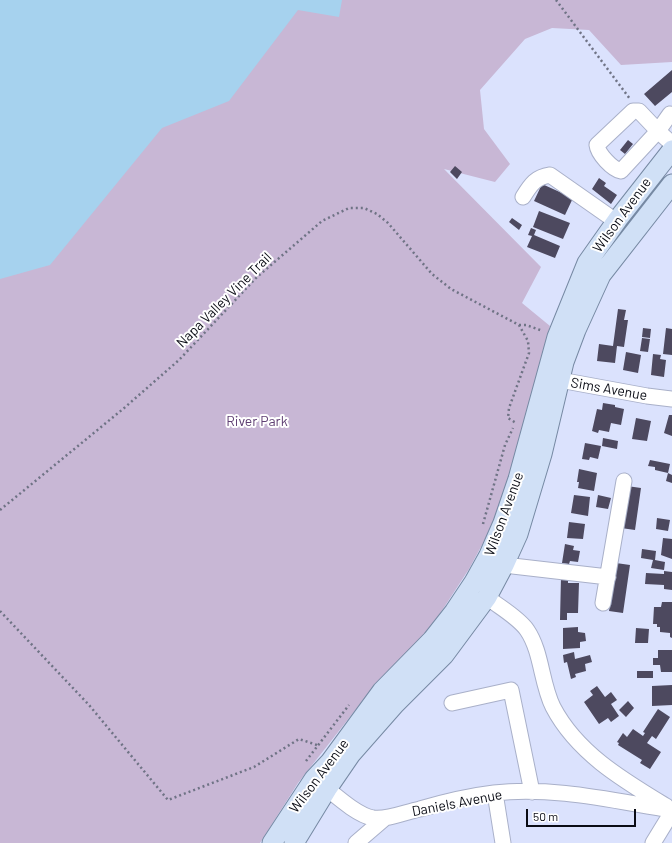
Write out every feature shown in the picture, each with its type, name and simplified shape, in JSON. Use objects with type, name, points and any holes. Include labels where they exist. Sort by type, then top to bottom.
[{"type":"main road","name":"Wilson Avenue","points":[[294,843],[315,777],[351,754],[395,704],[444,655],[487,597],[518,534],[533,488],[553,379],[557,337],[588,263],[618,219],[672,150]]},
{"type":"main road","name":"Wilson Avenue","points":[[272,843],[315,777],[330,762],[382,691],[432,640],[454,612],[489,556],[503,523],[553,379],[600,276],[672,184]]},
{"type":"street","points":[[670,114],[658,131],[621,171],[615,170],[598,150],[597,145],[633,111],[639,111],[658,131],[672,144]]},
{"type":"street","points":[[523,196],[530,186],[540,177],[550,175],[610,217],[618,219]]},
{"type":"street","name":"Sims Avenue","points":[[553,379],[672,399]]},
{"type":"street","points":[[603,603],[624,481]]},
{"type":"street","points":[[504,565],[608,577]]},
{"type":"street","points":[[487,597],[526,629],[534,643],[544,681],[553,706],[566,727],[590,755],[672,810],[653,843]]},
{"type":"street","points":[[452,703],[511,690],[532,792]]},
{"type":"street","name":"Daniels Avenue","points":[[315,777],[363,815],[372,818],[385,818],[445,802],[495,793],[532,792],[588,796],[672,810]]},
{"type":"street","points":[[495,793],[503,843]]},
{"type":"street","name":"Daniels Avenue","points":[[356,843],[385,818]]},
{"type":"path","points":[[556,0],[639,111]]},
{"type":"path","name":"Napa Valley Vine Trail","points":[[0,510],[123,409],[179,360],[256,278],[322,221],[349,208],[364,208],[377,214],[388,223],[432,274],[451,289],[519,325],[526,325],[557,337]]},
{"type":"path","points":[[482,526],[505,445],[516,423],[508,418],[508,408],[529,353],[528,341],[519,325]]},
{"type":"path","points":[[0,611],[89,705],[168,800],[254,767],[299,739],[317,744]]},
{"type":"path","points":[[315,777],[317,744],[354,699]]},
{"type":"green space","name":"River Park","points":[[270,0],[672,0],[672,62],[621,65],[589,30],[552,28],[525,39],[480,90],[484,129],[510,164],[495,182],[444,169],[541,267],[522,303],[550,326],[498,515],[469,569],[426,635],[364,699],[298,783],[260,843],[0,843],[0,263]]},
{"type":"water","points":[[0,0],[342,0],[339,17],[298,10],[229,101],[162,128],[50,265],[0,279]]},
{"type":"building","points":[[672,70],[672,92],[655,106],[644,94]]},
{"type":"building","points":[[628,140],[633,144],[625,154],[620,150]]},
{"type":"building","points":[[455,166],[462,172],[457,179],[450,172]]},
{"type":"building","points":[[599,178],[606,183],[604,186],[617,195],[611,204],[592,189]]},
{"type":"building","points":[[542,184],[573,198],[565,215],[534,201]]},
{"type":"building","points":[[539,211],[570,223],[563,239],[533,227]]},
{"type":"building","points":[[512,218],[522,225],[519,230],[509,222]]},
{"type":"building","points":[[531,228],[536,230],[534,235],[560,246],[555,258],[527,247],[532,236],[528,235]]},
{"type":"building","points":[[618,309],[626,310],[624,320],[628,320],[624,347],[617,346],[615,363],[597,361],[599,344],[613,346]]},
{"type":"building","points":[[643,328],[651,329],[650,338],[642,337]]},
{"type":"building","points":[[666,328],[672,329],[672,355],[663,354]]},
{"type":"building","points":[[642,338],[650,339],[648,352],[640,351]]},
{"type":"building","points":[[626,352],[641,355],[638,373],[623,370]]},
{"type":"building","points":[[653,354],[661,355],[660,359],[666,360],[664,377],[651,375]]},
{"type":"building","points":[[603,403],[615,405],[615,407],[624,409],[621,425],[611,423],[609,432],[599,430],[598,433],[592,431],[597,409],[602,410]]},
{"type":"building","points":[[669,415],[672,415],[672,436],[664,433]]},
{"type":"building","points":[[636,418],[651,421],[647,441],[632,439]]},
{"type":"building","points":[[603,438],[618,441],[617,449],[602,446]]},
{"type":"building","points":[[585,443],[601,446],[598,459],[590,457],[589,460],[582,459]]},
{"type":"building","points":[[650,460],[670,464],[668,473],[655,470],[655,467],[648,466]]},
{"type":"building","points":[[579,469],[597,473],[594,491],[578,488],[579,482],[577,482]]},
{"type":"building","points":[[668,473],[672,475],[672,483],[666,481]]},
{"type":"building","points":[[627,486],[641,488],[635,530],[621,528]]},
{"type":"building","points":[[574,495],[590,497],[588,516],[571,513]]},
{"type":"building","points":[[598,495],[611,498],[608,509],[596,507]]},
{"type":"building","points":[[657,518],[670,520],[668,531],[656,529]]},
{"type":"building","points":[[569,522],[585,524],[583,539],[567,538]]},
{"type":"building","points":[[663,538],[672,539],[672,559],[661,555]]},
{"type":"building","points":[[565,544],[574,546],[573,550],[580,551],[578,562],[570,561],[569,564],[562,563]]},
{"type":"building","points":[[642,549],[656,551],[655,560],[665,562],[664,570],[651,568],[653,560],[641,558]]},
{"type":"building","points":[[616,563],[630,565],[623,613],[609,611]]},
{"type":"building","points":[[664,571],[672,572],[672,590],[664,589],[664,585],[645,584],[646,573],[664,574]]},
{"type":"building","points":[[561,577],[568,577],[568,583],[579,583],[578,613],[567,613],[567,620],[560,620]]},
{"type":"building","points":[[662,602],[672,602],[672,638],[670,637],[670,633],[660,632],[660,627],[657,627],[657,624],[653,624],[654,607],[661,607]]},
{"type":"building","points":[[578,627],[578,632],[585,633],[586,641],[580,642],[580,648],[563,649],[563,628]]},
{"type":"building","points":[[636,628],[649,629],[648,643],[635,643]]},
{"type":"building","points":[[658,650],[672,650],[672,672],[661,672],[660,665],[653,665],[653,658],[658,658]]},
{"type":"building","points":[[574,652],[575,659],[590,655],[592,662],[585,664],[586,671],[575,674],[576,677],[571,679],[567,662],[564,663],[563,655]]},
{"type":"building","points":[[637,671],[653,671],[653,678],[637,678]]},
{"type":"building","points":[[672,685],[672,705],[652,706],[652,686]]},
{"type":"building","points":[[597,686],[605,697],[611,692],[617,700],[611,704],[619,716],[611,722],[608,718],[599,724],[584,702],[593,695],[590,691]]},
{"type":"building","points":[[628,701],[634,708],[626,717],[619,710]]},
{"type":"building","points":[[658,709],[670,717],[656,739],[652,736],[647,743],[661,752],[650,769],[640,763],[642,760],[618,745],[619,743],[617,742],[623,733],[627,737],[633,729],[643,736],[645,733],[643,732]]}]
